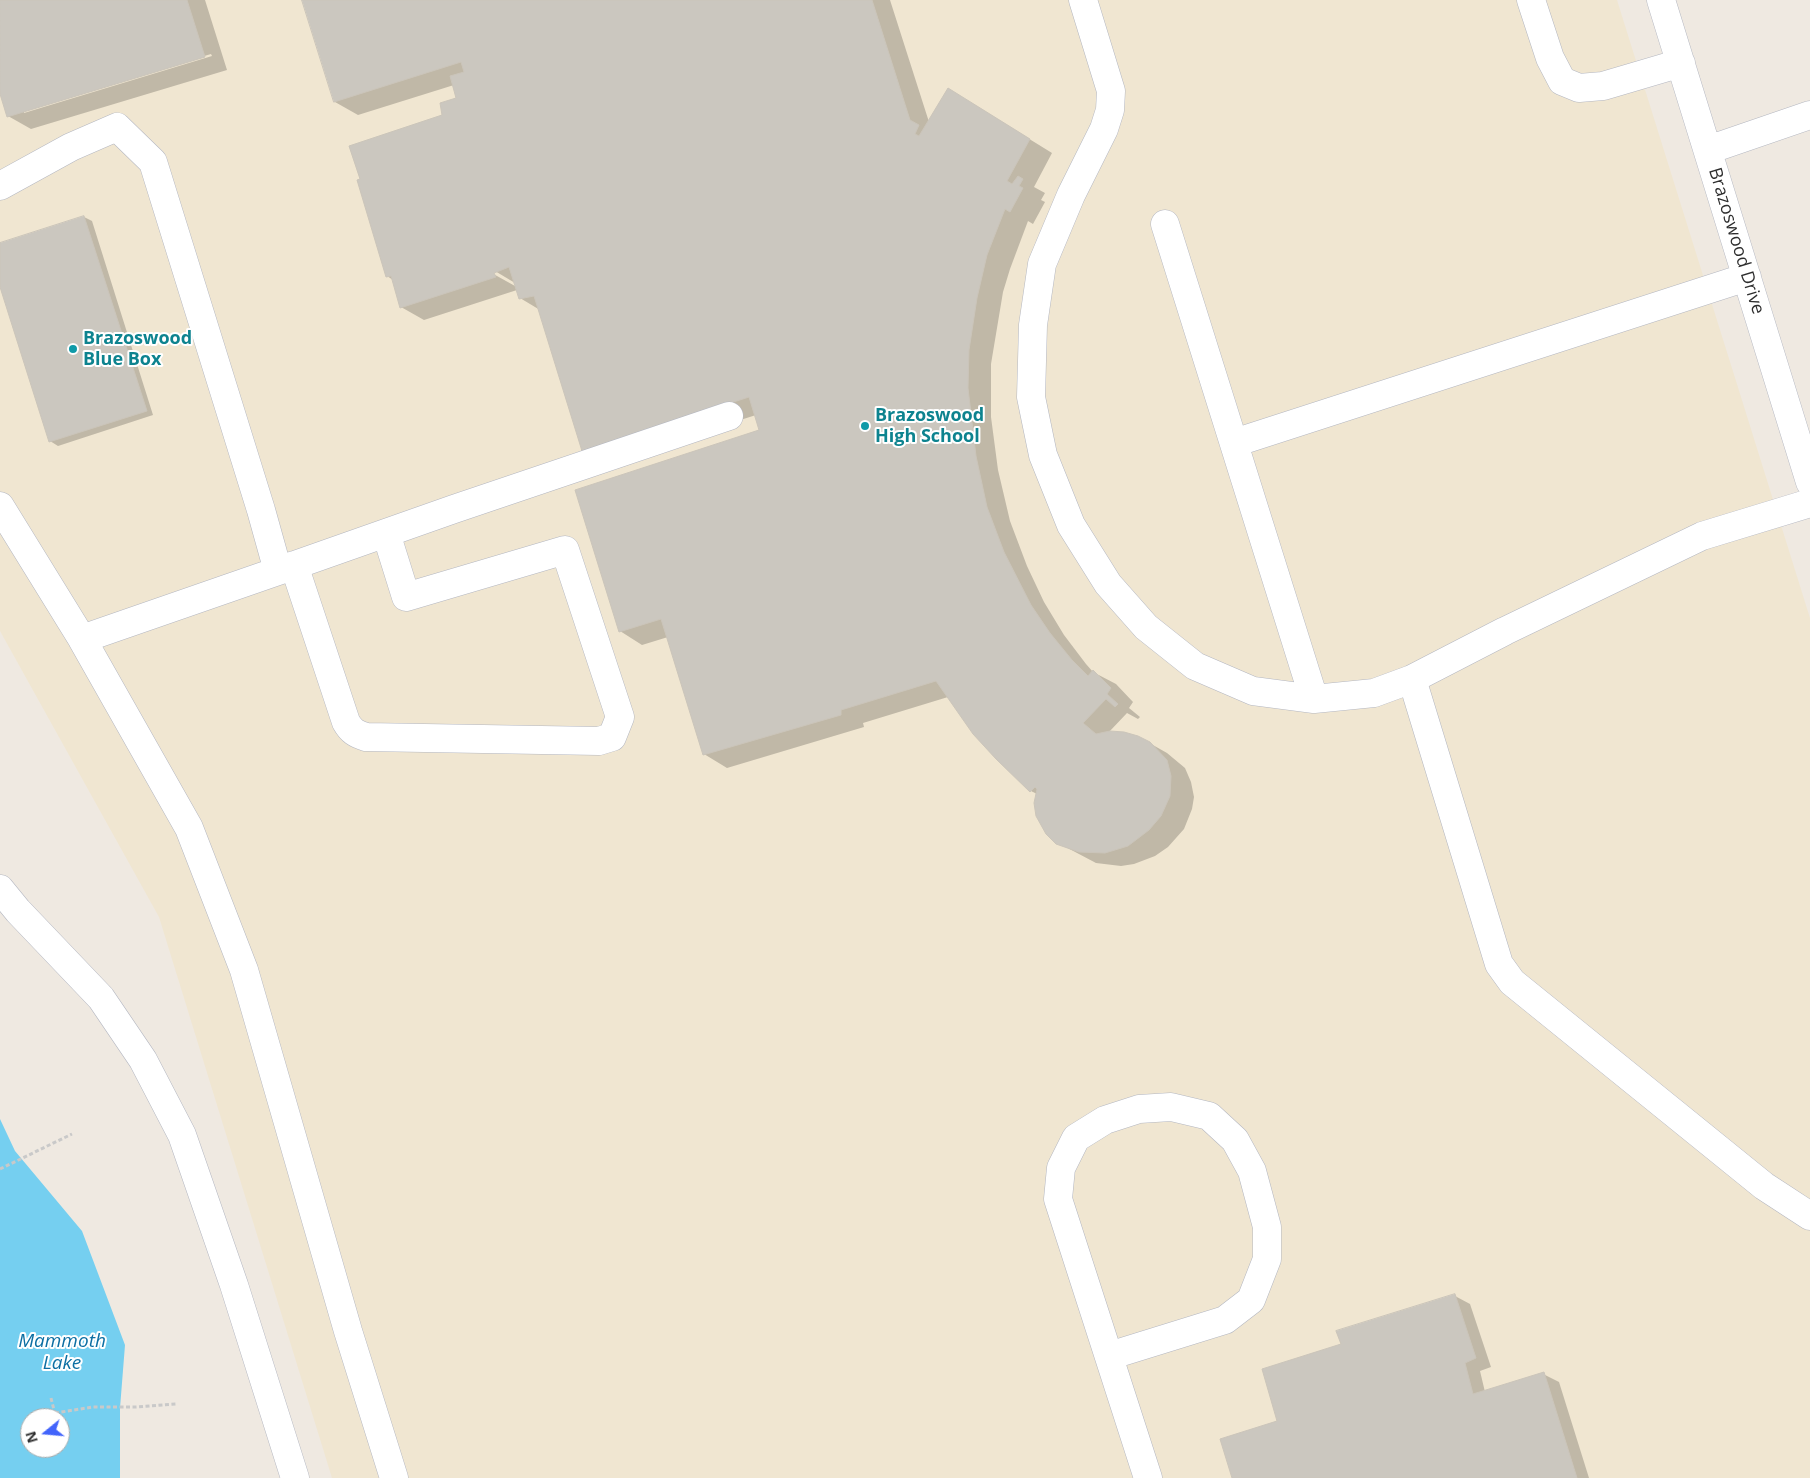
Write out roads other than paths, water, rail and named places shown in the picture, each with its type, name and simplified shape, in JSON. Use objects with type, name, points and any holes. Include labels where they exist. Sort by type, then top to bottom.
[{"type":"street","points":[[1084,0],[1111,91],[1110,110],[1104,129],[1071,195],[1042,264],[1033,325],[1031,397],[1043,455],[1071,525],[1108,584],[1146,627],[1195,666],[1253,690],[1314,699],[1374,694],[1412,679],[1505,631],[1702,536],[1810,503]]},
{"type":"street","points":[[1532,0],[1550,58],[1562,81],[1579,88],[1603,86],[1681,63]]},
{"type":"street","name":"Brazoswood Drive","points":[[1661,0],[1810,482]]},
{"type":"street","points":[[1708,150],[1810,115]]},
{"type":"street","points":[[0,186],[71,147],[117,127],[153,162],[261,510],[350,730],[366,737],[599,741],[612,737],[620,717],[565,550],[406,597],[386,533]]},
{"type":"street","points":[[1165,224],[1314,699]]},
{"type":"street","points":[[1234,442],[1747,277]]},
{"type":"street","points":[[82,639],[729,416]]},
{"type":"street","points":[[0,506],[82,639],[189,828],[244,970],[348,1331],[394,1478]]},
{"type":"street","points":[[1412,679],[1499,964],[1512,982],[1764,1186],[1810,1216]]},
{"type":"street","points":[[0,889],[101,998],[143,1060],[182,1136],[234,1285],[295,1478]]},
{"type":"street","points":[[1109,1356],[1225,1320],[1251,1300],[1267,1259],[1267,1227],[1252,1171],[1235,1140],[1209,1116],[1171,1107],[1140,1109],[1105,1120],[1076,1138],[1061,1168],[1058,1199],[1148,1478]]},
{"type":"water","name":"Mammoth Lake","points":[[0,1119],[15,1151],[82,1231],[125,1345],[120,1408],[120,1478],[0,1478]]},
{"type":"place","name":"Brazoswood Blue Box","points":[[73,349]]},
{"type":"place","name":"Brazoswood High School","points":[[865,426]]}]
